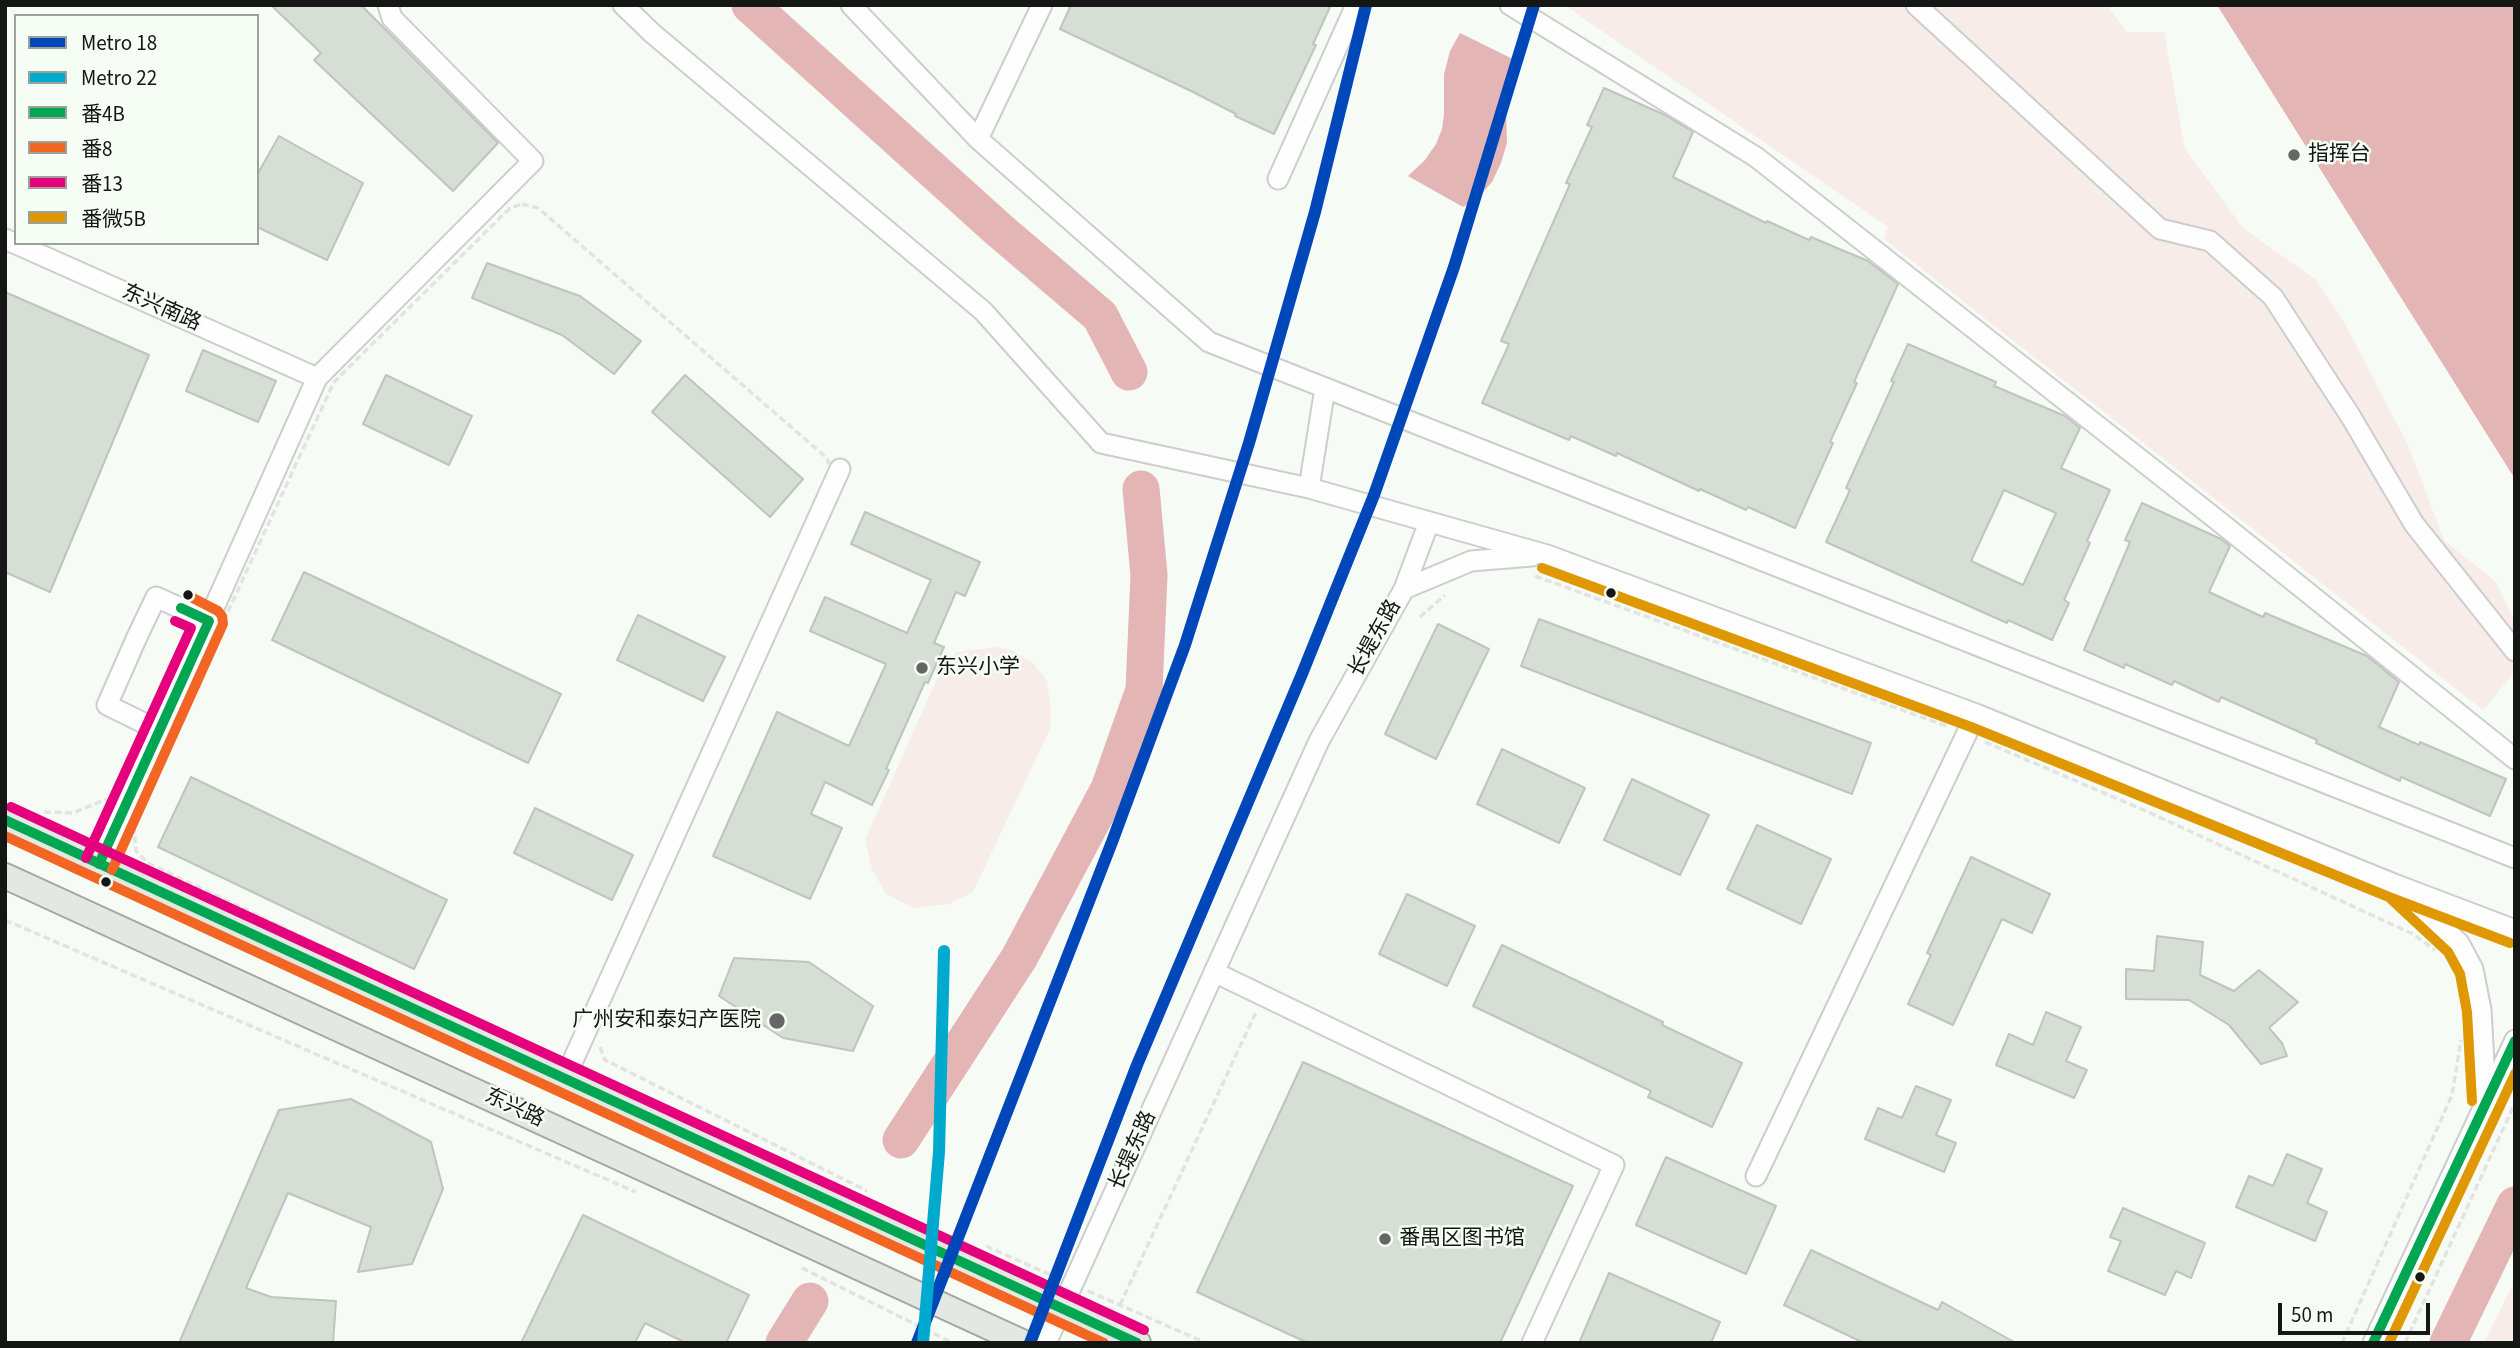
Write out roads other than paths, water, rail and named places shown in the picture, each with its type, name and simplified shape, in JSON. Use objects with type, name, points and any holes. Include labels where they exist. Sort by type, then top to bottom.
[{"type":"main road","points":[[5,820],[1138,1343]]},
{"type":"main road","name":"东兴路","points":[[5,876],[1024,1343]]},
{"type":"street","points":[[99,863],[317,378],[533,161],[392,18],[388,5]]},
{"type":"street","points":[[623,5],[652,33],[983,311],[1101,443],[1309,488],[1547,555]]},
{"type":"street","points":[[851,5],[978,139],[1209,342],[2515,858]]},
{"type":"street","points":[[978,139],[1042,5]]},
{"type":"street","points":[[1278,179],[1356,5]]},
{"type":"street","points":[[1510,5],[1756,157],[2221,523],[2515,759]]},
{"type":"street","points":[[1916,5],[2160,229],[2210,241],[2273,297],[2351,417],[2414,524],[2515,651]]},
{"type":"street","name":"东兴南路","points":[[18,245],[317,378]]},
{"type":"street","points":[[1309,488],[1325,388]]},
{"type":"street","points":[[565,1077],[834,463]]},
{"type":"street","points":[[1404,589],[1429,522]]},
{"type":"street","name":"长堤东路","points":[[1046,1343],[1319,741],[1404,589],[1471,561],[1547,555],[1976,714],[2394,884],[2515,930]]},
{"type":"street","points":[[160,731],[107,705],[156,597],[209,621]]},
{"type":"street","points":[[1756,1176],[1976,714]]},
{"type":"street","points":[[2394,884],[2453,936],[2473,969],[2481,1010],[2486,1100]]},
{"type":"street","points":[[1214,972],[1615,1165],[1532,1343]]},
{"type":"street","points":[[2373,1343],[2515,1040]]},
{"type":"waterway","points":[[750,5],[998,229],[1100,316],[1129,372]]},
{"type":"waterway","points":[[901,1140],[1019,958],[1109,789],[1144,690],[1149,575],[1141,489]]},
{"type":"waterway","points":[[2448,1343],[2515,1205]]},
{"type":"waterway","points":[[784,1343],[810,1301]]},
{"type":"metro line","name":"18","points":[[917,1343],[1112,842],[1185,645],[1249,443],[1315,212],[1366,5]]},
{"type":"metro line","name":"18","points":[[1030,1343],[1137,1065],[1302,674],[1374,495],[1454,267],[1534,5]]},
{"type":"metro line","name":"22","points":[[923,1343],[939,1152],[944,951]]},
{"type":"place","name":"指挥台","points":[[2294,155]]},
{"type":"place","name":"东兴小学","points":[[922,668]]},
{"type":"place","name":"广州安和泰妇产医院","points":[[777,1021]]},
{"type":"place","name":"番禺区图书馆","points":[[1385,1239]]}]
